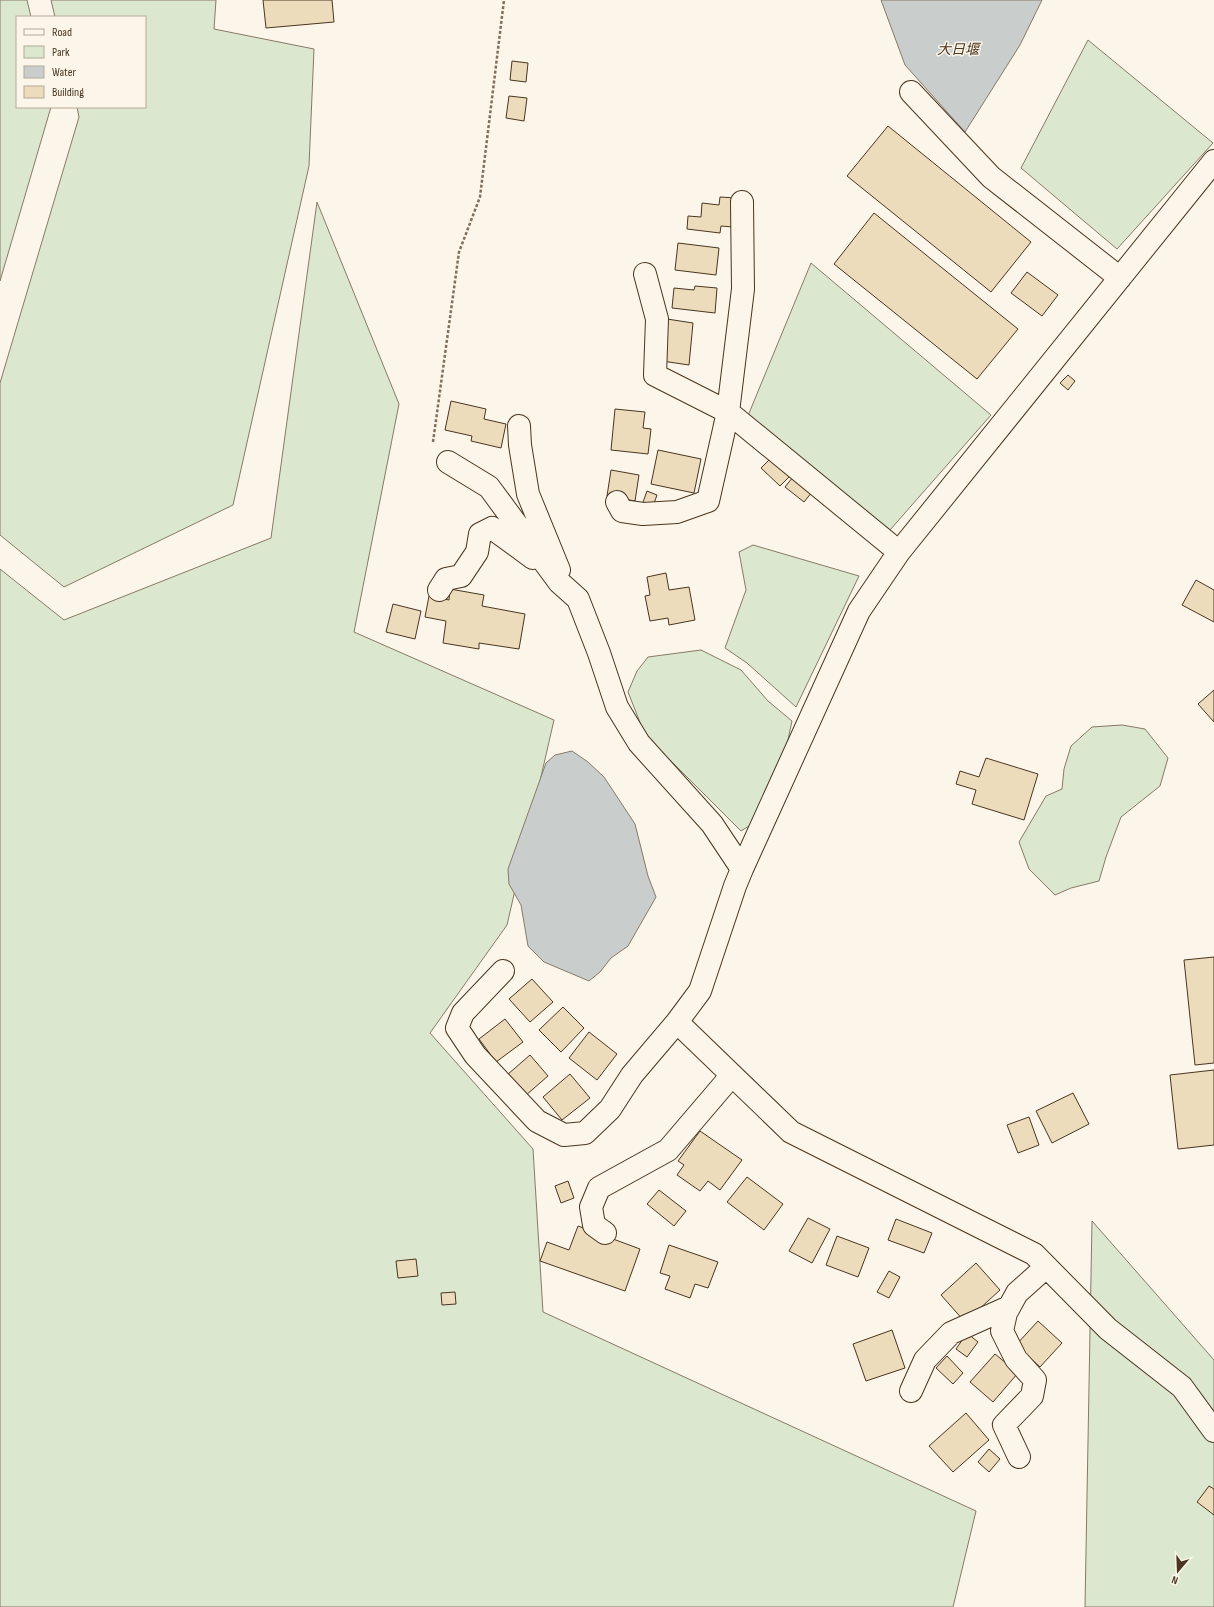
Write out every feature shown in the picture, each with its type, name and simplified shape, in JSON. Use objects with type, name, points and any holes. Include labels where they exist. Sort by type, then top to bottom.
[{"type":"street","points":[[911,92],[991,177],[1120,278]]},
{"type":"street","points":[[503,971],[463,1013],[457,1028],[475,1055],[537,1121],[564,1135],[585,1133],[610,1109],[632,1075],[677,1022],[700,991],[742,869],[859,611],[899,552],[1214,161]]},
{"type":"street","points":[[617,502],[622,511],[643,514],[677,512],[708,501],[728,412],[743,289],[742,202]]},
{"type":"street","points":[[645,274],[657,319],[655,375],[728,412],[899,552]]},
{"type":"street","points":[[520,426],[520,445],[528,494],[567,589]]},
{"type":"street","points":[[448,462],[489,488],[559,582],[578,599],[599,653],[617,707],[639,743],[712,824],[742,869]]},
{"type":"street","points":[[439,590],[446,579],[461,576],[477,552],[480,534],[492,528],[550,570]]},
{"type":"street","points":[[677,1022],[791,1132],[1034,1254],[1108,1329],[1182,1387],[1214,1431]]},
{"type":"street","points":[[605,1232],[594,1225],[591,1207],[599,1188],[668,1150],[732,1075]]},
{"type":"street","points":[[1019,1457],[1004,1425],[1032,1396],[1035,1380],[1016,1359],[1002,1331],[1009,1307],[1017,1293],[1046,1267]]},
{"type":"street","points":[[911,1391],[925,1360],[951,1333],[1009,1307]]},
{"type":"path","points":[[448,462],[433,448],[459,252],[480,197],[504,0]]},
{"type":"green space","points":[[0,0],[27,0],[31,16],[16,16],[16,108],[51,108],[0,281]]},
{"type":"green space","points":[[51,0],[216,0],[214,29],[314,49],[309,166],[233,505],[64,587],[0,535],[0,383],[79,117],[77,108],[146,108],[146,16],[55,16]]},
{"type":"green space","points":[[1088,40],[1213,143],[1117,249],[1021,168]]},
{"type":"green space","points":[[317,202],[399,404],[354,632],[554,720],[507,925],[430,1033],[533,1149],[543,1312],[976,1511],[953,1607],[0,1607],[0,569],[64,620],[271,538]]},
{"type":"green space","points":[[811,263],[991,415],[890,530],[747,418]]},
{"type":"green space","points":[[753,545],[859,576],[796,707],[747,663],[725,648],[746,590],[739,552]]},
{"type":"green space","points":[[701,650],[741,670],[768,701],[792,721],[786,749],[752,824],[741,831],[645,735],[628,692],[637,671],[648,657]]},
{"type":"green space","points":[[1122,725],[1145,729],[1168,758],[1160,786],[1121,817],[1099,881],[1071,888],[1055,895],[1029,869],[1019,842],[1046,796],[1062,789],[1064,769],[1071,746],[1092,727]]},
{"type":"green space","points":[[1092,1221],[1214,1360],[1214,1607],[1085,1607]]},
{"type":"water","name":"大日堰","points":[[881,0],[1042,0],[1020,45],[965,132],[905,65]]},
{"type":"water","points":[[572,751],[588,762],[604,777],[635,824],[648,876],[656,897],[628,946],[611,958],[600,972],[589,981],[544,962],[528,946],[521,905],[509,884],[508,869],[546,763],[555,755]]},
{"type":"building","points":[[263,0],[332,0],[334,22],[266,28]]},
{"type":"building","points":[[512,61],[528,63],[526,82],[510,80]]},
{"type":"building","points":[[509,96],[527,98],[524,121],[506,118]]},
{"type":"building","points":[[888,126],[1031,242],[991,292],[847,176]]},
{"type":"building","points":[[720,197],[736,198],[733,227],[721,226],[720,233],[687,229],[688,216],[701,217],[702,203],[719,205]]},
{"type":"building","points":[[874,213],[1018,329],[977,379],[834,264]]},
{"type":"building","points":[[678,243],[719,248],[716,275],[675,270]]},
{"type":"building","points":[[1027,272],[1058,295],[1042,316],[1011,293]]},
{"type":"building","points":[[695,286],[717,288],[715,313],[672,308],[674,288],[694,290]]},
{"type":"building","points":[[667,319],[693,323],[689,365],[662,361]]},
{"type":"building","points":[[1068,375],[1075,381],[1068,390],[1060,383]]},
{"type":"building","points":[[451,401],[486,409],[484,419],[506,424],[501,448],[471,441],[472,436],[445,430]]},
{"type":"building","points":[[615,409],[645,412],[643,428],[651,429],[648,454],[611,450]]},
{"type":"building","points":[[658,450],[701,459],[694,493],[651,484]]},
{"type":"building","points":[[771,458],[790,476],[780,486],[761,468]]},
{"type":"building","points":[[611,470],[639,475],[635,501],[607,496]]},
{"type":"building","points":[[793,477],[812,492],[804,502],[785,487]]},
{"type":"building","points":[[647,491],[657,495],[652,509],[642,505]]},
{"type":"building","points":[[666,573],[669,590],[689,587],[695,620],[669,625],[668,618],[650,621],[645,596],[650,595],[647,577]]},
{"type":"building","points":[[1196,580],[1214,590],[1214,622],[1182,605]]},
{"type":"building","points":[[450,589],[484,595],[482,606],[525,614],[519,649],[479,643],[479,649],[443,643],[446,621],[425,617],[429,596],[449,600]]},
{"type":"building","points":[[393,604],[421,611],[415,639],[386,632]]},
{"type":"building","points":[[1214,690],[1214,722],[1198,704]]},
{"type":"building","points":[[986,758],[1038,774],[1024,820],[972,804],[976,790],[956,784],[960,771],[979,777]]},
{"type":"building","points":[[1214,957],[1214,1063],[1195,1065],[1184,960]]},
{"type":"building","points":[[532,979],[553,1002],[530,1022],[509,999]]},
{"type":"building","points":[[563,1007],[584,1028],[561,1052],[539,1030]]},
{"type":"building","points":[[505,1019],[523,1042],[496,1062],[479,1039]]},
{"type":"building","points":[[589,1032],[617,1054],[597,1080],[569,1058]]},
{"type":"building","points":[[530,1055],[548,1076],[525,1096],[507,1075]]},
{"type":"building","points":[[1214,1070],[1214,1145],[1178,1149],[1170,1075]]},
{"type":"building","points":[[570,1074],[590,1098],[562,1120],[543,1097]]},
{"type":"building","points":[[1073,1093],[1089,1124],[1052,1143],[1036,1111]]},
{"type":"building","points":[[1029,1117],[1039,1145],[1018,1153],[1007,1125]]},
{"type":"building","points":[[700,1131],[742,1160],[720,1190],[708,1181],[700,1191],[677,1175],[684,1165],[678,1161]]},
{"type":"building","points":[[747,1177],[783,1204],[764,1230],[727,1202]]},
{"type":"building","points":[[568,1181],[574,1198],[561,1203],[555,1186]]},
{"type":"building","points":[[659,1190],[686,1211],[674,1226],[647,1204]]},
{"type":"building","points":[[808,1218],[830,1229],[812,1263],[789,1251]]},
{"type":"building","points":[[896,1219],[932,1233],[924,1253],[888,1240]]},
{"type":"building","points":[[578,1226],[640,1249],[625,1291],[540,1261],[547,1242],[569,1250]]},
{"type":"building","points":[[837,1236],[869,1248],[858,1277],[826,1265]]},
{"type":"building","points":[[669,1245],[718,1262],[708,1288],[695,1284],[690,1298],[665,1289],[670,1276],[660,1273]]},
{"type":"building","points":[[416,1259],[418,1276],[398,1278],[396,1261]]},
{"type":"building","points":[[976,1263],[1000,1290],[965,1322],[941,1295]]},
{"type":"building","points":[[889,1271],[900,1277],[889,1298],[877,1292]]},
{"type":"building","points":[[455,1292],[456,1304],[442,1305],[441,1293]]},
{"type":"building","points":[[1038,1321],[1062,1343],[1040,1367],[1016,1345]]},
{"type":"building","points":[[892,1330],[905,1368],[866,1381],[853,1344]]},
{"type":"building","points":[[967,1333],[978,1342],[967,1357],[956,1349]]},
{"type":"building","points":[[995,1354],[1018,1373],[993,1402],[970,1382]]},
{"type":"building","points":[[947,1356],[963,1373],[953,1384],[936,1368]]},
{"type":"building","points":[[966,1413],[989,1440],[953,1472],[929,1446]]},
{"type":"building","points":[[989,1449],[1000,1459],[989,1472],[978,1462]]},
{"type":"building","points":[[1209,1486],[1214,1489],[1214,1515],[1197,1502]]}]
